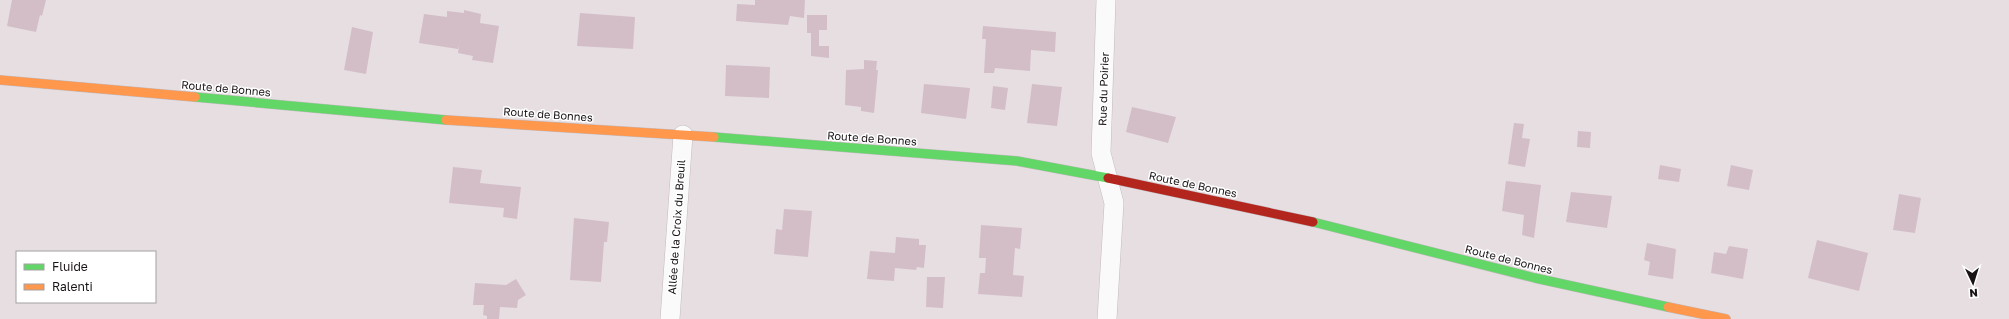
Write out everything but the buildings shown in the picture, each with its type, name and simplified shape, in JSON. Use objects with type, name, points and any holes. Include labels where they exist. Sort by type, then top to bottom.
[{"type":"street","name":"Rue du Poirier","points":[[1106,0],[1102,153],[1114,203],[1107,319]]},
{"type":"street","name":"Route de Bonnes","points":[[0,80],[450,120],[683,135],[1017,161],[1108,178],[1304,220],[1535,278],[1726,319]]},
{"type":"street","name":"Allée de la Croix du Breuil","points":[[670,319],[683,135]]},
{"type":"traffic: fast","points":[[195,97],[446,120]]},
{"type":"traffic: fast","points":[[714,137],[1017,161],[1108,178]]},
{"type":"traffic: fast","points":[[1313,222],[1535,278],[1668,307]]},
{"type":"traffic: slow","points":[[0,80],[195,97]]},
{"type":"traffic: slow","points":[[446,120],[714,137]]},
{"type":"traffic: slow","points":[[1668,307],[1726,319]]},
{"type":"traffic: jam","points":[[1108,178],[1313,222]]}]
